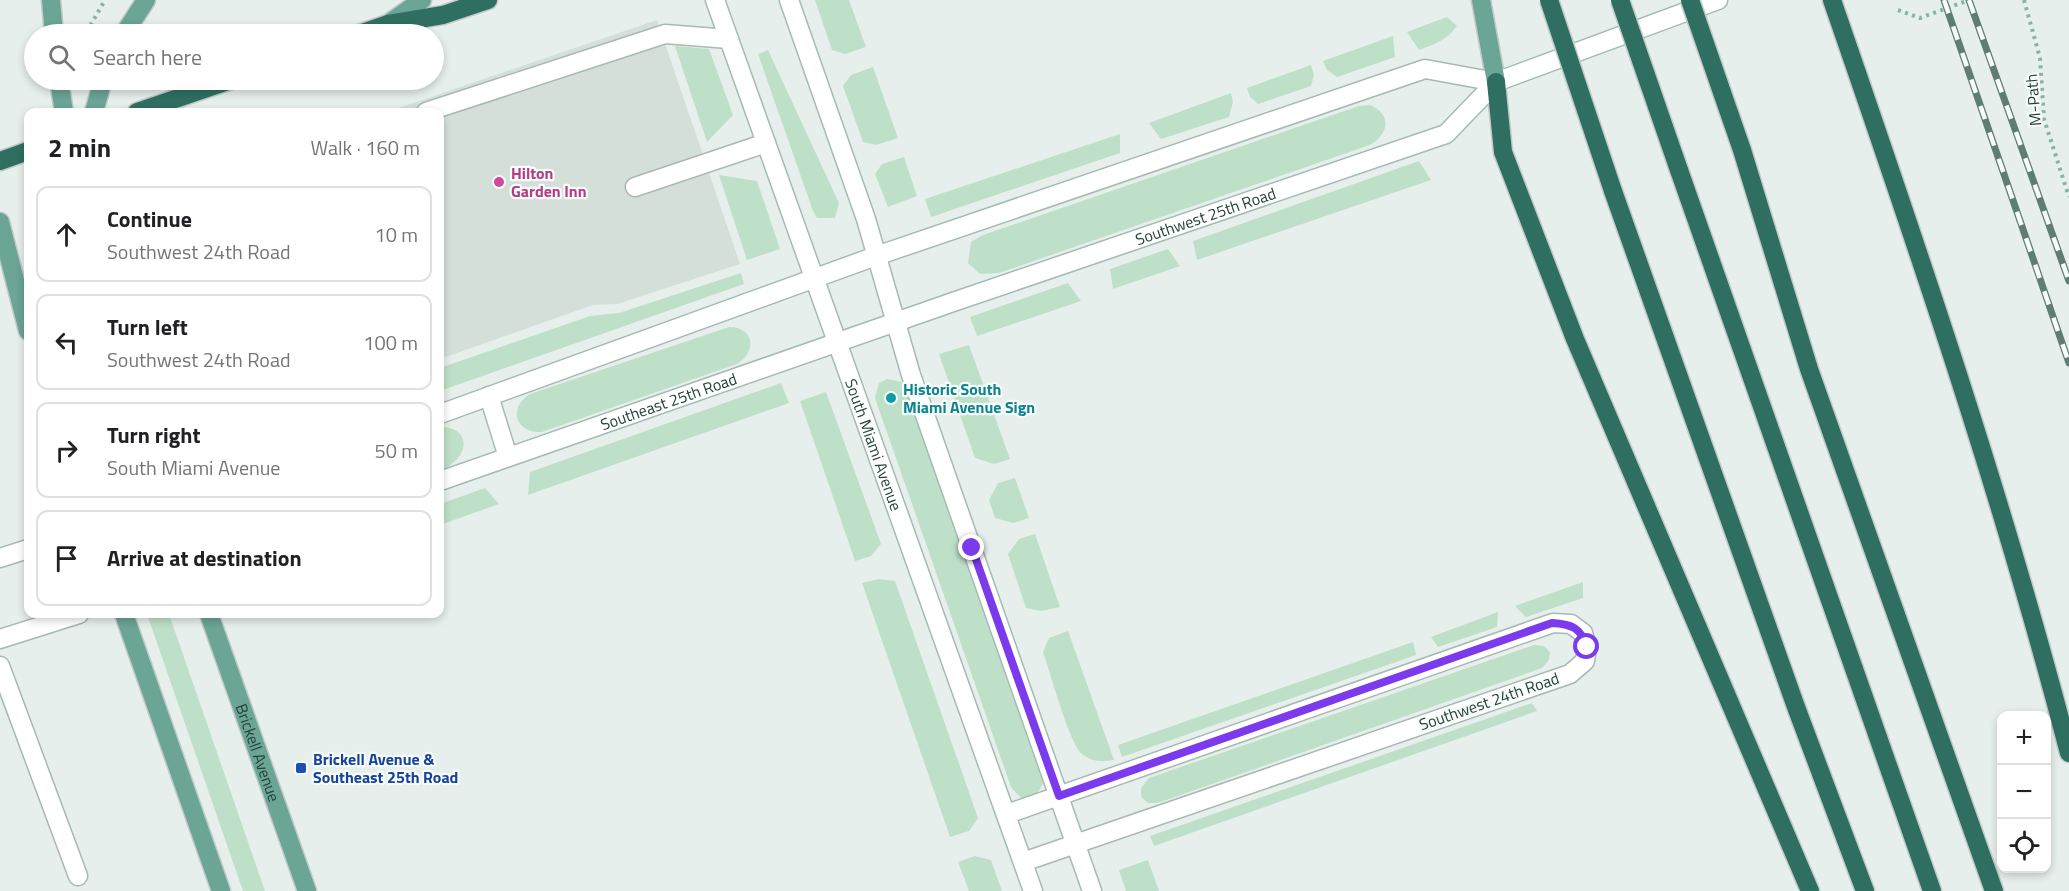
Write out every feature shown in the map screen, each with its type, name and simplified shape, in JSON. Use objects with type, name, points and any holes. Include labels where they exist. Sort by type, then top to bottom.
[{"type":"highway","points":[[388,24],[443,15],[488,0]]},
{"type":"highway","points":[[1549,0],[1613,191],[1796,707],[1865,891]]},
{"type":"highway","points":[[1620,0],[1932,891]]},
{"type":"highway","points":[[1689,0],[1742,150],[1809,369],[1994,891]]},
{"type":"highway","points":[[1832,0],[1953,356],[2039,638],[2069,753]]},
{"type":"highway","points":[[1496,82],[1503,152],[1575,339],[1810,891]]},
{"type":"highway","points":[[149,108],[202,90]]},
{"type":"highway","points":[[0,160],[24,152]]},
{"type":"main road","points":[[51,0],[53,24]]},
{"type":"main road","points":[[130,24],[146,0]]},
{"type":"main road","points":[[388,24],[422,0]]},
{"type":"main road","name":"South Miami Avenue","points":[[716,0],[836,343],[1033,891]]},
{"type":"main road","points":[[789,0],[876,256],[911,375],[1092,891]]},
{"type":"main road","points":[[444,413],[876,256],[1425,69],[1496,82],[1481,0]]},
{"type":"main road","name":"Southwest 25th Road","points":[[897,322],[1446,134],[1496,82],[1718,0]]},
{"type":"main road","points":[[438,108],[665,34],[729,39]]},
{"type":"main road","points":[[61,90],[63,108]]},
{"type":"main road","points":[[95,108],[100,90]]},
{"type":"main road","points":[[635,187],[766,143]]},
{"type":"main road","points":[[0,222],[24,315]]},
{"type":"main road","name":"Southeast 25th Road","points":[[444,480],[897,322]]},
{"type":"main road","points":[[489,396],[508,457]]},
{"type":"main road","points":[[0,558],[24,550]]},
{"type":"main road","points":[[0,639],[66,618]]},
{"type":"main road","points":[[125,618],[221,891]]},
{"type":"main road","name":"Brickell Avenue","points":[[212,622],[307,891]]},
{"type":"main road","name":"Southwest 24th Road","points":[[1007,814],[1552,623],[1570,624],[1583,633],[1587,647],[1585,661],[1570,674],[1023,862]]},
{"type":"main road","points":[[0,666],[78,876]]},
{"type":"path","points":[[91,24],[105,0]]},
{"type":"path","points":[[1898,10],[1920,18],[1969,0]]},
{"type":"path","name":"M-Path","points":[[2024,0],[2040,58],[2044,120],[2069,197]]},
{"type":"shaded area","points":[[657,20],[740,264],[617,304],[593,305],[444,358],[444,108],[399,108]]},
{"type":"green space","points":[[815,0],[849,0],[866,47],[845,54],[832,50]]},
{"type":"green space","points":[[1447,17],[1457,26],[1453,31],[1440,41],[1419,50],[1407,32]]},
{"type":"green space","points":[[1393,36],[1395,57],[1337,77],[1327,70],[1323,61]]},
{"type":"green space","points":[[675,46],[709,49],[733,115],[707,142]]},
{"type":"green space","points":[[768,50],[839,203],[835,218],[817,218],[813,211],[758,54]]},
{"type":"green space","points":[[1311,65],[1314,75],[1311,86],[1258,104],[1250,97],[1247,88]]},
{"type":"green space","points":[[873,67],[898,138],[876,145],[863,142],[843,86],[851,75]]},
{"type":"green space","points":[[1231,93],[1233,102],[1229,117],[1161,139],[1149,123]]},
{"type":"green space","points":[[1370,105],[1382,114],[1385,124],[1381,135],[1370,145],[999,273],[980,274],[968,263],[971,242],[983,235],[1359,106]]},
{"type":"green space","points":[[1120,134],[1120,153],[931,217],[925,199]]},
{"type":"green space","points":[[904,157],[917,196],[888,207],[875,174],[882,164]]},
{"type":"green space","points":[[1419,161],[1431,180],[1197,260],[1193,241]]},
{"type":"green space","points":[[719,175],[757,181],[780,249],[747,260]]},
{"type":"green space","points":[[1168,249],[1180,266],[1113,289],[1110,269]]},
{"type":"green space","points":[[741,273],[744,284],[444,390],[444,367],[590,316],[619,313]]},
{"type":"green space","points":[[1068,283],[1081,301],[977,336],[970,317]]},
{"type":"green space","points":[[729,327],[744,331],[750,341],[748,353],[737,364],[542,432],[526,429],[518,419],[519,406],[530,394]]},
{"type":"green space","points":[[969,345],[1010,459],[994,464],[975,458],[939,354]]},
{"type":"green space","points":[[887,379],[902,382],[907,388],[1043,783],[1032,797],[1021,798],[1011,787],[875,398],[879,383]]},
{"type":"green space","points":[[781,383],[789,403],[528,495],[530,472]]},
{"type":"green space","points":[[826,392],[881,544],[871,556],[855,561],[800,401]]},
{"type":"green space","points":[[444,427],[451,428],[463,438],[462,452],[444,468]]},
{"type":"green space","points":[[1015,478],[1029,518],[1013,523],[995,518],[989,500],[998,483]]},
{"type":"green space","points":[[485,488],[499,504],[444,524],[444,503]]},
{"type":"green space","points":[[1035,534],[1060,607],[1041,611],[1026,608],[1008,554],[1019,539]]},
{"type":"green space","points":[[879,579],[895,581],[978,818],[969,831],[950,837],[862,583]]},
{"type":"green space","points":[[1583,582],[1583,598],[1526,617],[1515,606]]},
{"type":"green space","points":[[1498,612],[1497,627],[1438,647],[1431,637]]},
{"type":"green space","points":[[148,618],[170,618],[265,891],[243,891]]},
{"type":"green space","points":[[1068,631],[1114,760],[1097,761],[1082,754],[1066,722],[1043,652],[1049,638]]},
{"type":"green space","points":[[1413,642],[1416,655],[1122,757],[1118,745]]},
{"type":"green space","points":[[1534,645],[1544,646],[1550,652],[1549,660],[1542,668],[1158,803],[1148,803],[1141,797],[1141,788],[1149,778]]},
{"type":"green space","points":[[1532,703],[1537,711],[1154,846],[1150,836]]},
{"type":"green space","points":[[975,856],[991,860],[1002,891],[969,891],[958,862]]},
{"type":"green space","points":[[1148,860],[1159,891],[1126,891],[1119,870]]},
{"type":"railway","points":[[1944,0],[2069,363]]},
{"type":"railway","points":[[1969,0],[2069,281]]},
{"type":"place","name":"Hilton Garden Inn","points":[[499,182]]},
{"type":"place","name":"Historic South Miami Avenue Sign","points":[[891,398]]},
{"type":"place","name":"Brickell Avenue & Southeast 25th Road","points":[[301,768]]},
{"type":"route","points":[[972,548],[1059,796],[1552,623],[1570,624],[1583,633],[1587,647]]}]
